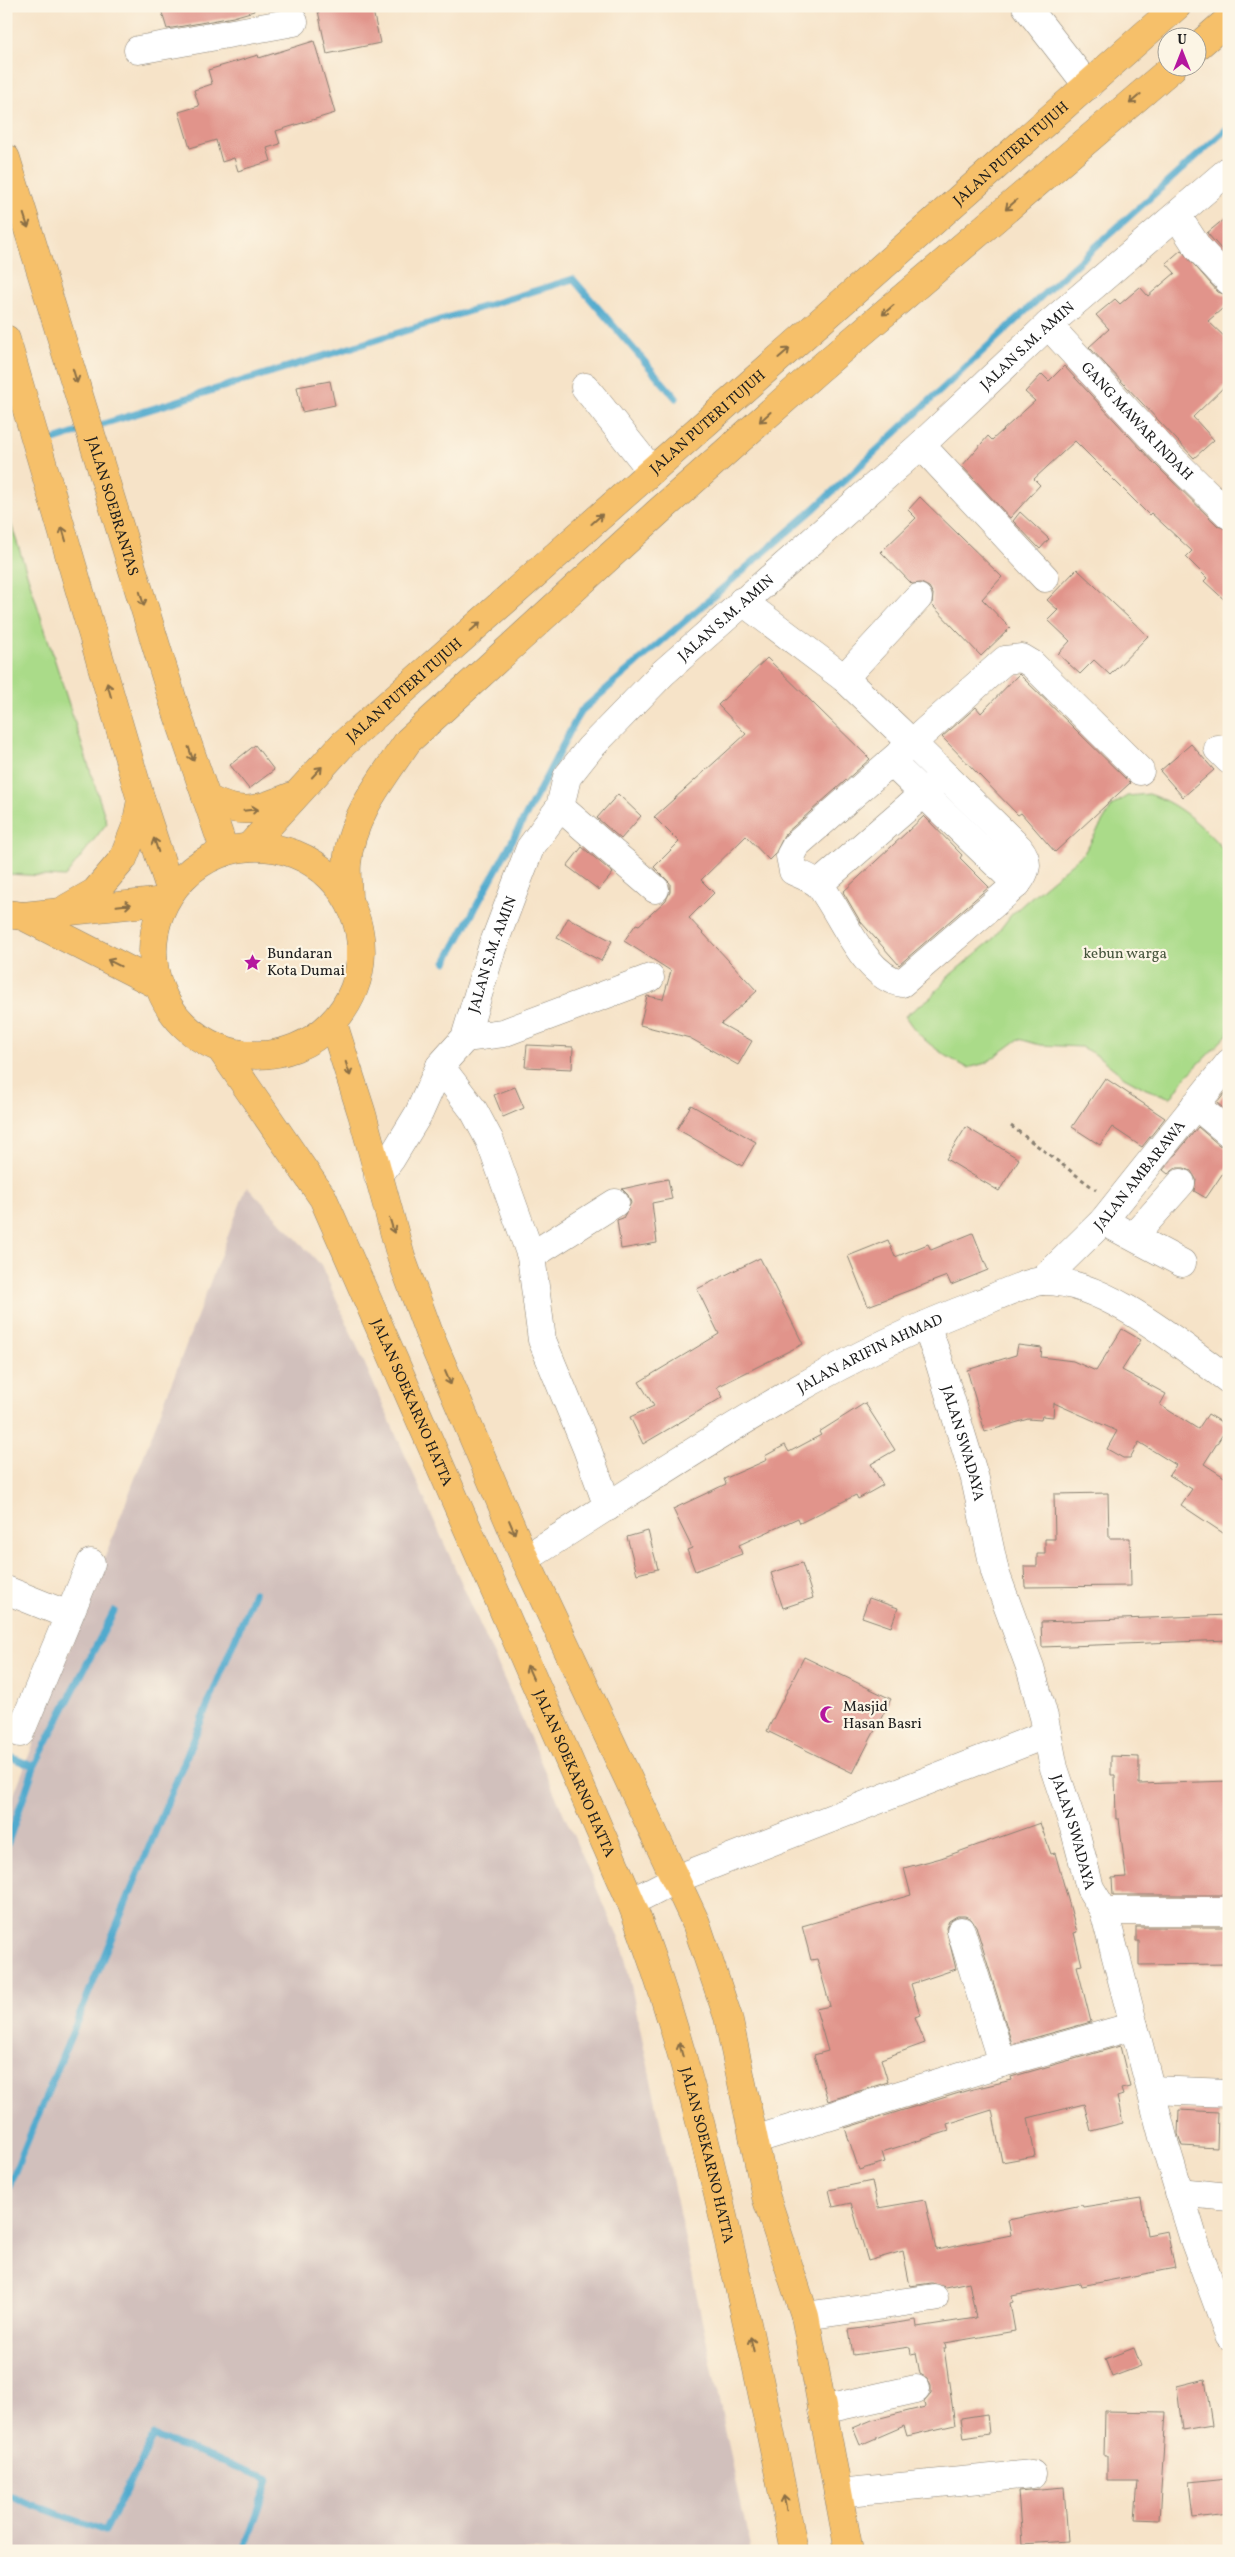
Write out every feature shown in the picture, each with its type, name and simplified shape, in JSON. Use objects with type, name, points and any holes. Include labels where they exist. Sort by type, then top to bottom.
[{"type":"main road","name":"JALAN PUTERI TUJUH","points":[[237,849],[295,795],[343,744],[1177,6]]},
{"type":"main road","points":[[1208,37],[1229,19]]},
{"type":"main road","points":[[348,899],[347,863],[356,825],[379,783],[408,741],[650,519],[811,376],[1160,78]]},
{"type":"main road","name":"JALAN SOEBRANTAS","points":[[6,158],[174,704],[206,798],[237,849]]},
{"type":"main road","points":[[6,339],[168,896]]},
{"type":"main road","points":[[206,798],[224,808],[253,811],[295,795]]},
{"type":"main road","points":[[59,912],[95,892],[123,859],[136,826],[141,800]]},
{"type":"main road","points":[[237,849],[278,849],[306,859],[330,876],[348,899],[360,930],[361,964],[352,995],[333,1023],[309,1042],[280,1053],[250,1055],[220,1048],[193,1034],[172,1012],[158,985],[152,956],[154,928],[168,896],[194,867],[237,849]]},
{"type":"main road","points":[[15,915],[59,912],[168,896]]},
{"type":"main road","points":[[15,915],[158,985]]},
{"type":"main road","points":[[333,1023],[362,1114],[401,1257],[432,1341],[525,1559],[696,1922],[728,2017],[766,2197],[805,2316],[849,2551]]},
{"type":"main road","name":"JALAN SOEKARNO HATTA","points":[[220,1048],[324,1198],[631,1902],[654,1962],[677,2035],[711,2162],[770,2424],[794,2551]]},
{"type":"street","points":[[1026,6],[1088,86]]},
{"type":"street","points":[[138,50],[294,22]]},
{"type":"street","name":"JALAN S.M. AMIN","points":[[378,1176],[391,1159],[419,1113],[440,1066],[465,1038],[492,948],[530,848],[560,807],[567,777],[590,748],[663,673],[921,445],[1048,325],[1229,170]]},
{"type":"street","points":[[1177,216],[1198,248],[1229,281]]},
{"type":"street","name":"GANG MAWAR INDAH","points":[[1048,325],[1166,453],[1229,515]]},
{"type":"street","points":[[586,387],[652,470]]},
{"type":"street","points":[[921,445],[1045,578]]},
{"type":"street","points":[[844,678],[918,598]]},
{"type":"street","points":[[742,602],[844,678],[912,743],[945,774],[1024,854],[1027,863],[1026,872],[1017,884],[902,983],[892,982],[870,964],[819,884],[793,871],[790,856],[796,845],[892,763],[912,743],[1005,660],[1022,658],[1032,664],[1140,770]]},
{"type":"street","points":[[892,763],[1017,884]]},
{"type":"street","points":[[819,884],[925,794],[945,774]]},
{"type":"street","points":[[560,807],[655,889]]},
{"type":"street","points":[[465,1038],[503,1033],[650,978]]},
{"type":"street","name":"JALAN AMBARAWA","points":[[1042,1281],[1110,1213],[1229,1063]]},
{"type":"street","points":[[440,1066],[474,1111],[490,1141],[531,1256],[542,1340],[587,1449],[608,1507]]},
{"type":"street","points":[[1195,1105],[1229,1133]]},
{"type":"street","points":[[1134,1236],[1182,1183]]},
{"type":"street","points":[[531,1256],[615,1202]]},
{"type":"street","points":[[1110,1213],[1134,1236],[1182,1263]]},
{"type":"street","name":"JALAN ARIFIN AHMAD","points":[[525,1559],[792,1392],[889,1341],[1042,1281],[1078,1286],[1118,1303],[1176,1341],[1229,1380]]},
{"type":"street","name":"JALAN SWADAYA","points":[[926,1325],[940,1361],[975,1479],[995,1572],[1030,1667],[1054,1768],[1076,1831],[1090,1888],[1104,1911],[1179,2192],[1194,2240],[1229,2335]]},
{"type":"street","points":[[20,1733],[68,1615],[92,1563]]},
{"type":"street","points":[[6,1590],[68,1615]]},
{"type":"street","points":[[631,1902],[676,1880],[1047,1734]]},
{"type":"street","points":[[1104,1911],[1229,1911]]},
{"type":"street","points":[[961,1931],[1002,2063]]},
{"type":"street","points":[[754,2140],[1002,2063],[1134,2026]]},
{"type":"street","points":[[1152,2090],[1229,2093]]},
{"type":"street","points":[[1179,2192],[1229,2197]]},
{"type":"street","points":[[805,2316],[934,2298]]},
{"type":"street","points":[[822,2410],[916,2389]]},
{"type":"street","points":[[838,2493],[1032,2474]]},
{"type":"path","points":[[1011,1126],[1110,1213]]},
{"type":"shaded area","points":[[247,1186],[321,1265],[623,1948],[751,2551],[6,2551],[6,1815]]},
{"type":"green space","points":[[6,508],[107,823],[65,877],[6,874]]},
{"type":"green space","name":"kebun warga","points":[[1149,794],[1161,798],[1183,811],[1212,837],[1229,856],[1229,1033],[1184,1079],[1171,1098],[1146,1089],[1124,1077],[1098,1056],[1081,1047],[1040,1045],[1019,1039],[986,1063],[968,1068],[925,1040],[905,1016],[931,997],[949,976],[992,940],[1011,915],[1084,853],[1112,806],[1127,796]]},
{"type":"building","points":[[160,6],[253,6],[254,11],[233,17],[167,29]]},
{"type":"building","points":[[317,6],[372,6],[380,43],[327,54]]},
{"type":"building","points":[[314,41],[335,113],[276,131],[280,144],[267,148],[271,161],[238,171],[234,158],[222,162],[216,140],[190,148],[179,112],[199,106],[194,90],[212,84],[208,70],[258,55],[259,58]]},
{"type":"building","points":[[1229,215],[1229,258],[1207,233]]},
{"type":"building","points":[[1181,250],[1218,292],[1229,296],[1229,303],[1208,321],[1229,341],[1229,382],[1193,417],[1214,440],[1194,458],[1089,347],[1109,329],[1096,315],[1115,299],[1120,304],[1140,287],[1148,296],[1175,273],[1166,263]]},
{"type":"building","points":[[1064,366],[1155,464],[1218,526],[1229,530],[1229,604],[1204,581],[1207,578],[1186,557],[1192,551],[1151,513],[1149,515],[1075,441],[1034,479],[1040,485],[1010,518],[962,466],[988,436],[992,440],[1035,401],[1025,392],[1042,374],[1049,381]]},
{"type":"building","points":[[330,381],[335,405],[302,412],[297,387]]},
{"type":"building","points":[[920,497],[1002,577],[982,599],[1010,628],[981,656],[932,605],[933,594],[929,587],[921,583],[912,584],[881,552],[916,518],[908,510]]},
{"type":"building","points":[[1020,512],[1049,539],[1040,549],[1013,521]]},
{"type":"building","points":[[1077,569],[1148,636],[1110,675],[1094,660],[1080,674],[1058,654],[1070,641],[1048,620],[1058,610],[1047,600]]},
{"type":"building","points":[[767,658],[870,759],[785,834],[775,854],[769,860],[746,836],[701,880],[714,893],[689,918],[757,991],[721,1024],[752,1041],[738,1065],[690,1038],[640,1025],[647,996],[663,999],[671,971],[624,941],[636,924],[639,925],[666,900],[670,892],[670,883],[654,867],[679,842],[654,817],[746,734],[718,705]]},
{"type":"building","points":[[1019,674],[1130,783],[1055,852],[1021,813],[1018,815],[942,737],[976,707],[981,713]]},
{"type":"building","points":[[1191,744],[1214,770],[1183,797],[1160,771]]},
{"type":"building","points":[[255,745],[274,770],[249,789],[230,765]]},
{"type":"building","points":[[618,794],[641,816],[621,839],[597,818]]},
{"type":"building","points":[[924,816],[962,855],[960,858],[989,887],[899,965],[860,921],[843,892]]},
{"type":"building","points":[[582,847],[613,873],[599,890],[567,866]]},
{"type":"building","points":[[568,918],[612,941],[601,961],[557,938]]},
{"type":"building","points":[[527,1045],[573,1047],[572,1069],[525,1067]]},
{"type":"building","points":[[1105,1078],[1165,1118],[1142,1147],[1112,1127],[1100,1145],[1072,1127]]},
{"type":"building","points":[[515,1087],[524,1108],[503,1117],[494,1095]]},
{"type":"building","points":[[1229,1088],[1229,1113],[1217,1103]]},
{"type":"building","points":[[691,1105],[756,1142],[742,1166],[677,1129]]},
{"type":"building","points":[[966,1127],[1019,1159],[999,1191],[946,1159]]},
{"type":"building","points":[[1198,1127],[1219,1145],[1229,1148],[1229,1164],[1206,1198],[1194,1191],[1196,1179],[1191,1171],[1184,1168],[1176,1168],[1168,1174],[1163,1170]]},
{"type":"building","points":[[668,1179],[672,1199],[652,1203],[657,1243],[621,1249],[617,1220],[623,1218],[631,1203],[628,1195],[622,1189]]},
{"type":"building","points":[[973,1233],[988,1270],[951,1285],[947,1276],[868,1306],[848,1256],[888,1240],[895,1257],[928,1244],[931,1250]]},
{"type":"building","points":[[760,1258],[803,1344],[717,1387],[723,1397],[643,1444],[630,1417],[654,1406],[639,1382],[719,1334],[697,1289]]},
{"type":"building","points":[[1122,1329],[1141,1340],[1122,1370],[1166,1394],[1160,1405],[1198,1429],[1208,1414],[1228,1426],[1204,1464],[1229,1480],[1229,1537],[1181,1505],[1192,1489],[1169,1475],[1176,1465],[1139,1442],[1130,1458],[1123,1458],[1107,1449],[1117,1431],[1054,1403],[1053,1417],[1042,1416],[1041,1420],[1028,1419],[985,1432],[967,1370],[1016,1355],[1018,1345],[1042,1348],[1041,1357],[1073,1361],[1096,1371]]},
{"type":"building","points":[[865,1403],[895,1450],[871,1464],[883,1485],[858,1499],[856,1495],[800,1523],[798,1518],[739,1545],[742,1554],[695,1571],[687,1550],[692,1548],[673,1509],[726,1484],[724,1479],[767,1460],[765,1456],[785,1445],[789,1452],[821,1435],[819,1432]]},
{"type":"building","points":[[1108,1493],[1109,1538],[1130,1538],[1131,1586],[1025,1587],[1024,1566],[1037,1566],[1037,1554],[1045,1554],[1045,1539],[1055,1539],[1054,1494]]},
{"type":"building","points":[[648,1531],[658,1569],[637,1574],[627,1537]]},
{"type":"building","points":[[802,1563],[813,1598],[783,1608],[771,1573]]},
{"type":"building","points":[[869,1598],[898,1608],[891,1627],[862,1617]]},
{"type":"building","points":[[1229,1615],[1229,1640],[1042,1647],[1041,1622]]},
{"type":"building","name":"Masjid Hasan Basri","points":[[804,1657],[891,1699],[853,1773],[767,1731]]},
{"type":"building","points":[[1111,1756],[1139,1757],[1139,1784],[1229,1781],[1229,1895],[1113,1895],[1112,1878],[1126,1877],[1119,1819],[1116,1819],[1115,1775],[1111,1775]]},
{"type":"building","points":[[1040,1823],[1051,1854],[1055,1853],[1077,1932],[1074,1933],[1082,1965],[1077,1966],[1091,2022],[1012,2044],[976,1926],[971,1919],[965,1916],[957,1916],[949,1921],[946,1928],[956,1969],[911,1984],[920,2015],[915,2017],[925,2043],[881,2059],[888,2082],[828,2101],[814,2055],[828,2051],[816,2009],[830,2006],[817,1959],[811,1960],[802,1926],[911,1895],[904,1868],[941,1858]]},
{"type":"building","points":[[1136,1927],[1229,1927],[1229,1964],[1139,1965],[1139,1941],[1136,1941]]},
{"type":"building","points":[[1120,2046],[1130,2087],[1121,2089],[1123,2095],[1117,2097],[1123,2123],[1091,2131],[1084,2104],[1028,2118],[1035,2156],[1002,2162],[992,2110],[947,2124],[949,2131],[882,2152],[885,2162],[859,2170],[845,2128],[969,2090],[1012,2080],[1011,2077]]},
{"type":"building","points":[[1179,2110],[1218,2112],[1217,2148],[1182,2146],[1178,2134]]},
{"type":"building","points":[[872,2181],[878,2208],[925,2200],[936,2250],[1011,2235],[1008,2220],[1082,2205],[1083,2207],[1141,2198],[1147,2235],[1167,2231],[1175,2268],[1081,2286],[1080,2283],[1012,2296],[1013,2302],[1010,2303],[1015,2331],[945,2343],[946,2348],[944,2348],[955,2425],[907,2436],[904,2426],[860,2445],[853,2428],[872,2420],[925,2407],[924,2402],[931,2394],[931,2386],[927,2378],[920,2374],[916,2353],[911,2354],[910,2347],[853,2355],[849,2330],[916,2320],[917,2327],[976,2318],[969,2282],[945,2287],[932,2283],[910,2286],[903,2251],[868,2261],[851,2203],[833,2207],[829,2190]]},
{"type":"building","points":[[1134,2348],[1141,2366],[1112,2377],[1105,2359]]},
{"type":"building","points":[[1205,2379],[1212,2425],[1182,2430],[1177,2386]]},
{"type":"building","points":[[1105,2411],[1166,2412],[1159,2520],[1135,2519],[1138,2481],[1107,2481],[1107,2456],[1104,2456]]},
{"type":"building","points":[[987,2414],[989,2434],[964,2438],[961,2418]]},
{"type":"building","points":[[1229,2478],[1229,2514],[1193,2518],[1189,2482]]},
{"type":"building","points":[[1064,2487],[1068,2541],[1022,2544],[1018,2491]]},
{"type":"waterway","points":[[446,962],[580,712],[815,508],[1064,275],[1229,127]]},
{"type":"waterway","points":[[103,424],[573,279],[676,398]]},
{"type":"waterway","points":[[42,444],[78,432]]},
{"type":"waterway","points":[[6,2193],[254,1593]]},
{"type":"waterway","points":[[6,1848],[34,1767],[114,1611]]},
{"type":"waterway","points":[[6,1755],[34,1767]]},
{"type":"waterway","points":[[6,2495],[105,2531],[154,2436],[269,2479],[244,2551]]},
{"type":"place","name":"Bundaran Kota Dumai","points":[[253,962]]},
{"type":"place","name":"Masjid Hasan Basri","points":[[829,1715]]}]
